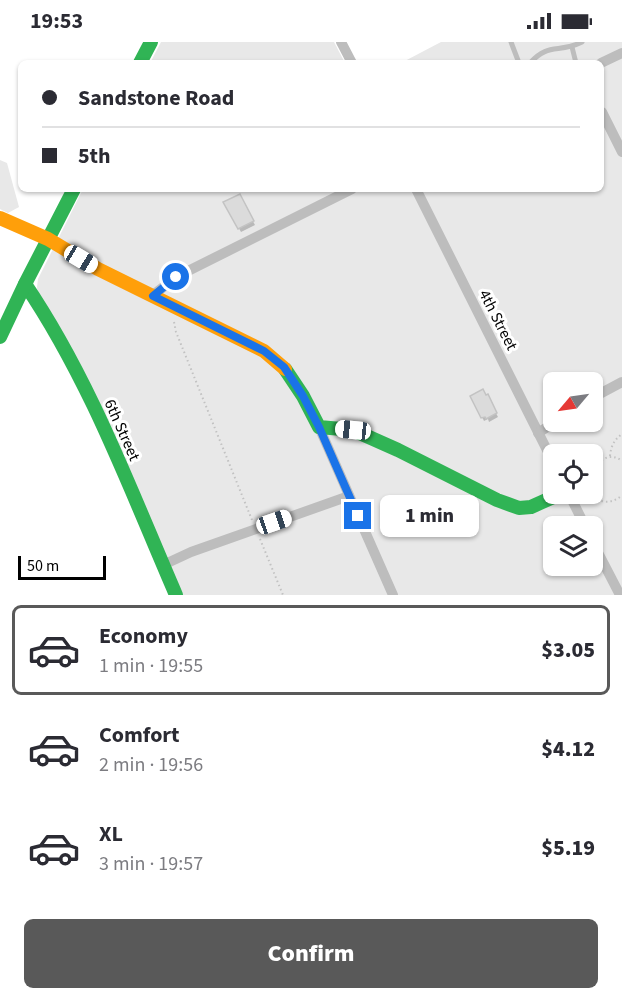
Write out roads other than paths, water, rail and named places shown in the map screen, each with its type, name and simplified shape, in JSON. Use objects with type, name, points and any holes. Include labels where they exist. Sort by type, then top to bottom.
[{"type":"street","points":[[142,60],[152,42]]},
{"type":"street","points":[[341,42],[350,60]]},
{"type":"street","points":[[604,61],[622,52]]},
{"type":"street","points":[[604,116],[622,152]]},
{"type":"street","points":[[0,337],[72,192]]},
{"type":"street","points":[[153,296],[176,277],[346,192]]},
{"type":"street","name":"4th Street","points":[[418,192],[544,444]]},
{"type":"street","points":[[0,218],[48,239],[98,269],[264,351],[284,367],[319,427],[393,595]]},
{"type":"street","name":"6th Street","points":[[25,285],[42,309],[76,370],[105,430],[176,595]]},
{"type":"street","points":[[603,392],[622,382]]},
{"type":"street","points":[[319,427],[353,430],[497,500],[519,508],[531,507],[543,502]]},
{"type":"street","points":[[538,433],[543,430]]},
{"type":"street","points":[[163,566],[191,552],[349,496]]},
{"type":"street","points":[[603,564],[616,593]]},
{"type":"lane","points":[[511,42],[518,60]]},
{"type":"lane","points":[[533,60],[543,49],[572,47],[582,42]]},
{"type":"lane","points":[[572,47],[575,60]]}]
